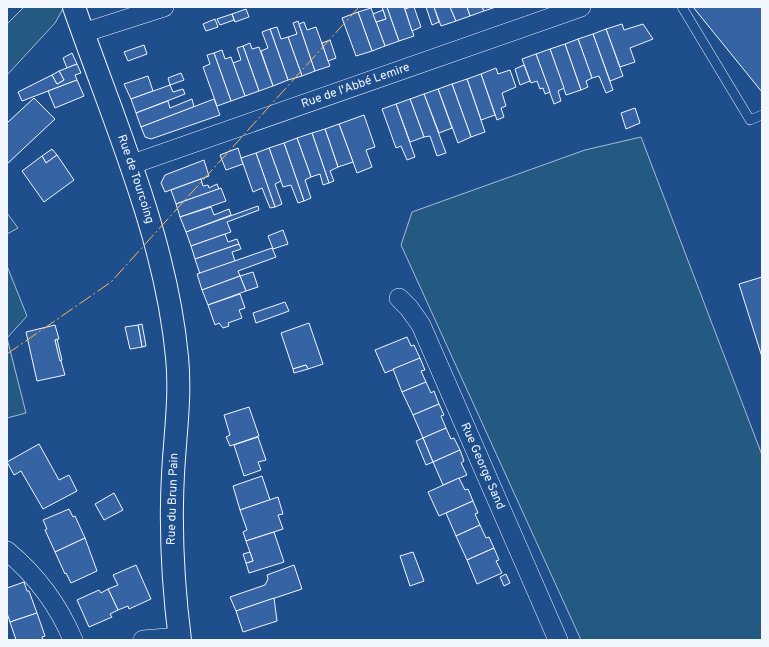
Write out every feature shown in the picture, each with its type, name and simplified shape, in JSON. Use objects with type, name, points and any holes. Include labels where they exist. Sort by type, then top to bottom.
[{"type":"main road","name":"Rue de Tourcoing","points":[[74,7],[147,211],[172,319],[177,357]]},
{"type":"main road","name":"Rue du Brun Pain","points":[[177,357],[178,399],[173,474],[172,555],[180,638]]},
{"type":"street","points":[[83,33],[164,7]]},
{"type":"street","name":"Rue de l'Abbé Lemire","points":[[130,165],[581,7]]},
{"type":"street","name":"Rue George Sand","points":[[399,298],[409,308],[421,325],[558,640]]},
{"type":"street","points":[[7,551],[38,580],[60,610],[73,640]]},
{"type":"street","points":[[143,640],[180,638]]},
{"type":"lane","points":[[682,7],[750,120],[762,114]]},
{"type":"shaded area","points":[[24,7],[64,7],[55,23],[7,75],[7,24]]},
{"type":"shaded area","points":[[641,137],[762,455],[762,640],[581,640],[401,245],[412,212],[585,150]]},
{"type":"shaded area","points":[[7,213],[18,228],[7,234]]},
{"type":"shaded area","points":[[7,266],[27,316],[7,338]]},
{"type":"shaded area","points":[[7,338],[26,413],[7,418]]},
{"type":"building","points":[[382,7],[387,7],[399,41],[385,46],[376,22],[386,19]]},
{"type":"building","points":[[387,7],[404,7],[414,36],[399,41]]},
{"type":"building","points":[[414,7],[421,27],[412,31],[405,9]]},
{"type":"building","points":[[426,7],[434,7],[439,22],[432,25]]},
{"type":"building","points":[[434,7],[450,7],[456,21],[441,26]]},
{"type":"building","points":[[450,7],[467,7],[470,16],[456,21]]},
{"type":"building","points":[[467,7],[482,7],[484,11],[470,16]]},
{"type":"building","points":[[482,7],[496,7],[484,11]]},
{"type":"building","points":[[693,7],[762,7],[762,92]]},
{"type":"building","points":[[371,8],[385,46],[372,51],[358,12]]},
{"type":"building","points":[[246,9],[249,17],[235,22],[232,14]]},
{"type":"building","points":[[383,10],[386,19],[376,22],[373,14]]},
{"type":"building","points":[[358,12],[372,51],[356,56],[342,18]]},
{"type":"building","points":[[232,14],[234,20],[220,25],[217,19]]},
{"type":"building","points":[[215,19],[218,27],[206,31],[203,24]]},
{"type":"building","points":[[298,21],[315,71],[302,76],[288,37],[297,34],[293,23]]},
{"type":"building","points":[[304,22],[307,30],[316,27],[330,66],[315,71],[299,24]]},
{"type":"building","points":[[622,24],[624,30],[643,24],[653,39],[630,48],[635,62],[620,67],[606,29]]},
{"type":"building","points":[[277,27],[281,39],[288,37],[302,76],[288,80],[270,29]]},
{"type":"building","points":[[270,29],[288,80],[273,86],[261,51],[268,48],[262,32]]},
{"type":"building","points":[[606,29],[623,76],[610,81],[593,34]]},
{"type":"building","points":[[593,34],[613,90],[606,93],[599,76],[592,78],[578,39]]},
{"type":"building","points":[[578,39],[592,78],[586,81],[588,87],[581,90],[565,44]]},
{"type":"building","points":[[330,40],[336,58],[328,61],[322,43]]},
{"type":"building","points":[[250,43],[252,49],[259,47],[273,86],[259,91],[243,46]]},
{"type":"building","points":[[565,44],[581,90],[566,95],[550,49]]},
{"type":"building","points":[[144,45],[147,54],[128,61],[124,52]]},
{"type":"building","points":[[243,46],[259,91],[245,96],[233,63],[241,60],[237,48]]},
{"type":"building","points":[[550,49],[564,88],[558,91],[561,101],[554,104],[536,54]]},
{"type":"building","points":[[222,50],[225,59],[231,57],[245,96],[231,101],[214,53]]},
{"type":"building","points":[[72,53],[77,64],[67,68],[63,58]]},
{"type":"building","points":[[214,53],[231,101],[217,106],[203,67],[210,64],[207,55]]},
{"type":"building","points":[[536,54],[550,92],[545,94],[543,88],[540,89],[537,81],[531,83],[522,59]]},
{"type":"building","points":[[77,64],[81,73],[75,75],[77,80],[22,101],[18,92],[52,75],[57,84],[64,80],[59,71]]},
{"type":"building","points":[[524,65],[530,81],[520,85],[515,69]]},
{"type":"building","points":[[496,68],[498,74],[510,70],[516,87],[502,93],[506,106],[501,108],[504,117],[497,120],[481,74]]},
{"type":"building","points":[[59,71],[64,80],[57,84],[52,75]]},
{"type":"building","points":[[181,73],[184,80],[170,85],[168,78]]},
{"type":"building","points":[[481,74],[495,115],[481,120],[467,79]]},
{"type":"building","points":[[148,76],[153,91],[131,99],[124,84]]},
{"type":"building","points":[[467,79],[485,132],[471,137],[452,84]]},
{"type":"building","points":[[77,80],[84,96],[55,108],[48,91]]},
{"type":"building","points":[[452,84],[471,137],[458,143],[438,89]]},
{"type":"building","points":[[170,85],[173,92],[183,89],[185,94],[136,113],[131,99]]},
{"type":"building","points":[[438,89],[452,128],[439,133],[424,94]]},
{"type":"building","points":[[424,94],[446,153],[437,156],[430,136],[424,137],[410,99]]},
{"type":"building","points":[[34,98],[55,119],[7,164],[7,123]]},
{"type":"building","points":[[192,99],[194,107],[141,127],[136,113],[168,101],[170,108]]},
{"type":"building","points":[[214,99],[220,115],[151,139],[145,137],[141,127]]},
{"type":"building","points":[[410,99],[424,137],[410,142],[396,104]]},
{"type":"building","points":[[396,104],[415,157],[407,160],[401,146],[396,148],[382,109]]},
{"type":"building","points":[[635,108],[640,123],[626,129],[621,113]]},
{"type":"building","points":[[364,115],[375,147],[366,150],[372,167],[357,173],[339,124]]},
{"type":"building","points":[[339,124],[353,162],[338,167],[325,129]]},
{"type":"building","points":[[325,129],[338,167],[330,171],[334,181],[329,183],[312,133]]},
{"type":"building","points":[[312,133],[329,183],[323,185],[320,174],[311,177],[297,138]]},
{"type":"building","points":[[297,138],[311,177],[305,180],[311,198],[304,201],[284,143]]},
{"type":"building","points":[[284,143],[304,201],[298,203],[291,185],[283,187],[269,148]]},
{"type":"building","points":[[238,148],[243,164],[226,170],[220,155]]},
{"type":"building","points":[[269,148],[281,181],[275,184],[282,204],[275,207],[256,153]]},
{"type":"building","points":[[52,149],[57,155],[46,163],[42,156]]},
{"type":"building","points":[[256,153],[275,207],[270,208],[262,188],[253,192],[241,158]]},
{"type":"building","points":[[57,155],[74,180],[44,202],[22,171],[42,156],[46,163]]},
{"type":"building","points":[[204,160],[209,176],[165,192],[161,183],[165,175]]},
{"type":"building","points":[[201,179],[203,186],[208,185],[209,188],[217,184],[219,189],[176,204],[171,190]]},
{"type":"building","points":[[221,188],[226,201],[180,217],[176,204]]},
{"type":"building","points":[[258,206],[259,210],[227,222],[231,232],[191,246],[186,232]]},
{"type":"building","points":[[211,207],[214,215],[229,209],[231,215],[186,232],[180,217]]},
{"type":"building","points":[[283,230],[288,244],[273,249],[268,236]]},
{"type":"building","points":[[225,234],[228,242],[237,239],[239,244],[195,259],[191,246]]},
{"type":"building","points":[[239,244],[241,249],[232,252],[235,261],[200,274],[195,259]]},
{"type":"building","points":[[272,248],[276,257],[238,271],[240,276],[202,290],[197,274]]},
{"type":"building","points":[[253,272],[258,287],[246,291],[240,276]]},
{"type":"building","points":[[240,276],[246,291],[208,305],[202,290]]},
{"type":"building","points":[[762,277],[762,357],[739,284]]},
{"type":"building","points":[[240,294],[245,308],[239,310],[242,318],[228,323],[229,326],[223,328],[219,323],[215,325],[208,305]]},
{"type":"building","points":[[285,302],[289,311],[256,323],[253,313]]},
{"type":"building","points":[[309,323],[323,364],[308,369],[306,365],[293,369],[281,333]]},
{"type":"building","points":[[142,324],[146,346],[142,347],[138,325]]},
{"type":"building","points":[[55,325],[59,339],[55,340],[65,375],[37,381],[26,332]]},
{"type":"building","points":[[138,325],[142,347],[130,349],[125,327]]},
{"type":"building","points":[[407,337],[411,346],[414,345],[420,358],[385,373],[375,350]]},
{"type":"building","points":[[57,339],[62,360],[60,361],[55,340]]},
{"type":"building","points":[[420,358],[425,370],[421,371],[426,382],[402,392],[393,369]]},
{"type":"building","points":[[306,365],[308,369],[294,373],[293,369]]},
{"type":"building","points":[[426,382],[431,393],[434,391],[439,404],[413,415],[402,392]]},
{"type":"building","points":[[439,404],[444,415],[441,416],[446,428],[423,438],[413,415]]},
{"type":"building","points":[[249,407],[259,436],[230,446],[226,437],[230,435],[224,415]]},
{"type":"building","points":[[446,428],[451,439],[454,438],[460,450],[433,462],[423,438]]},
{"type":"building","points":[[258,437],[266,460],[258,462],[261,470],[244,476],[234,445]]},
{"type":"building","points":[[423,438],[433,462],[426,465],[416,441]]},
{"type":"building","points":[[39,444],[59,480],[69,475],[77,491],[43,509],[21,471],[14,475],[7,462]]},
{"type":"building","points":[[460,450],[464,461],[461,463],[467,475],[443,485],[433,462]]},
{"type":"building","points":[[262,476],[270,500],[240,510],[233,486]]},
{"type":"building","points":[[459,478],[465,490],[468,489],[473,501],[439,516],[428,492]]},
{"type":"building","points":[[114,493],[123,510],[104,520],[95,504]]},
{"type":"building","points":[[278,497],[283,514],[278,515],[283,529],[246,541],[243,532],[247,530],[240,510]]},
{"type":"building","points":[[473,501],[478,513],[475,514],[480,525],[456,536],[446,513]]},
{"type":"building","points":[[69,509],[73,517],[75,516],[85,538],[55,552],[45,530],[47,529],[43,520]]},
{"type":"building","points":[[480,525],[486,538],[489,537],[494,548],[467,560],[456,536]]},
{"type":"building","points":[[274,532],[284,562],[249,573],[246,563],[253,561],[246,541]]},
{"type":"building","points":[[85,538],[97,571],[71,583],[66,573],[65,574],[55,552]]},
{"type":"building","points":[[494,548],[499,560],[496,561],[502,573],[477,584],[467,560]]},
{"type":"building","points":[[250,552],[253,561],[246,563],[243,554]]},
{"type":"building","points":[[413,552],[424,581],[410,586],[400,556]]},
{"type":"building","points":[[136,565],[151,599],[129,609],[128,606],[118,610],[108,589],[118,585],[113,575]]},
{"type":"building","points":[[294,565],[302,589],[236,611],[230,597],[265,585],[268,579],[267,575]]},
{"type":"building","points":[[506,574],[510,583],[504,586],[500,577]]},
{"type":"building","points":[[24,582],[37,613],[10,622],[7,613],[7,588]]},
{"type":"building","points":[[108,589],[118,610],[110,614],[112,617],[89,627],[77,600],[99,590],[101,593]]},
{"type":"building","points":[[274,598],[277,621],[243,632],[236,611]]},
{"type":"building","points":[[37,613],[45,636],[42,637],[43,640],[16,640],[10,622]]},
{"type":"power","points":[[7,354],[111,282],[359,7]]}]
